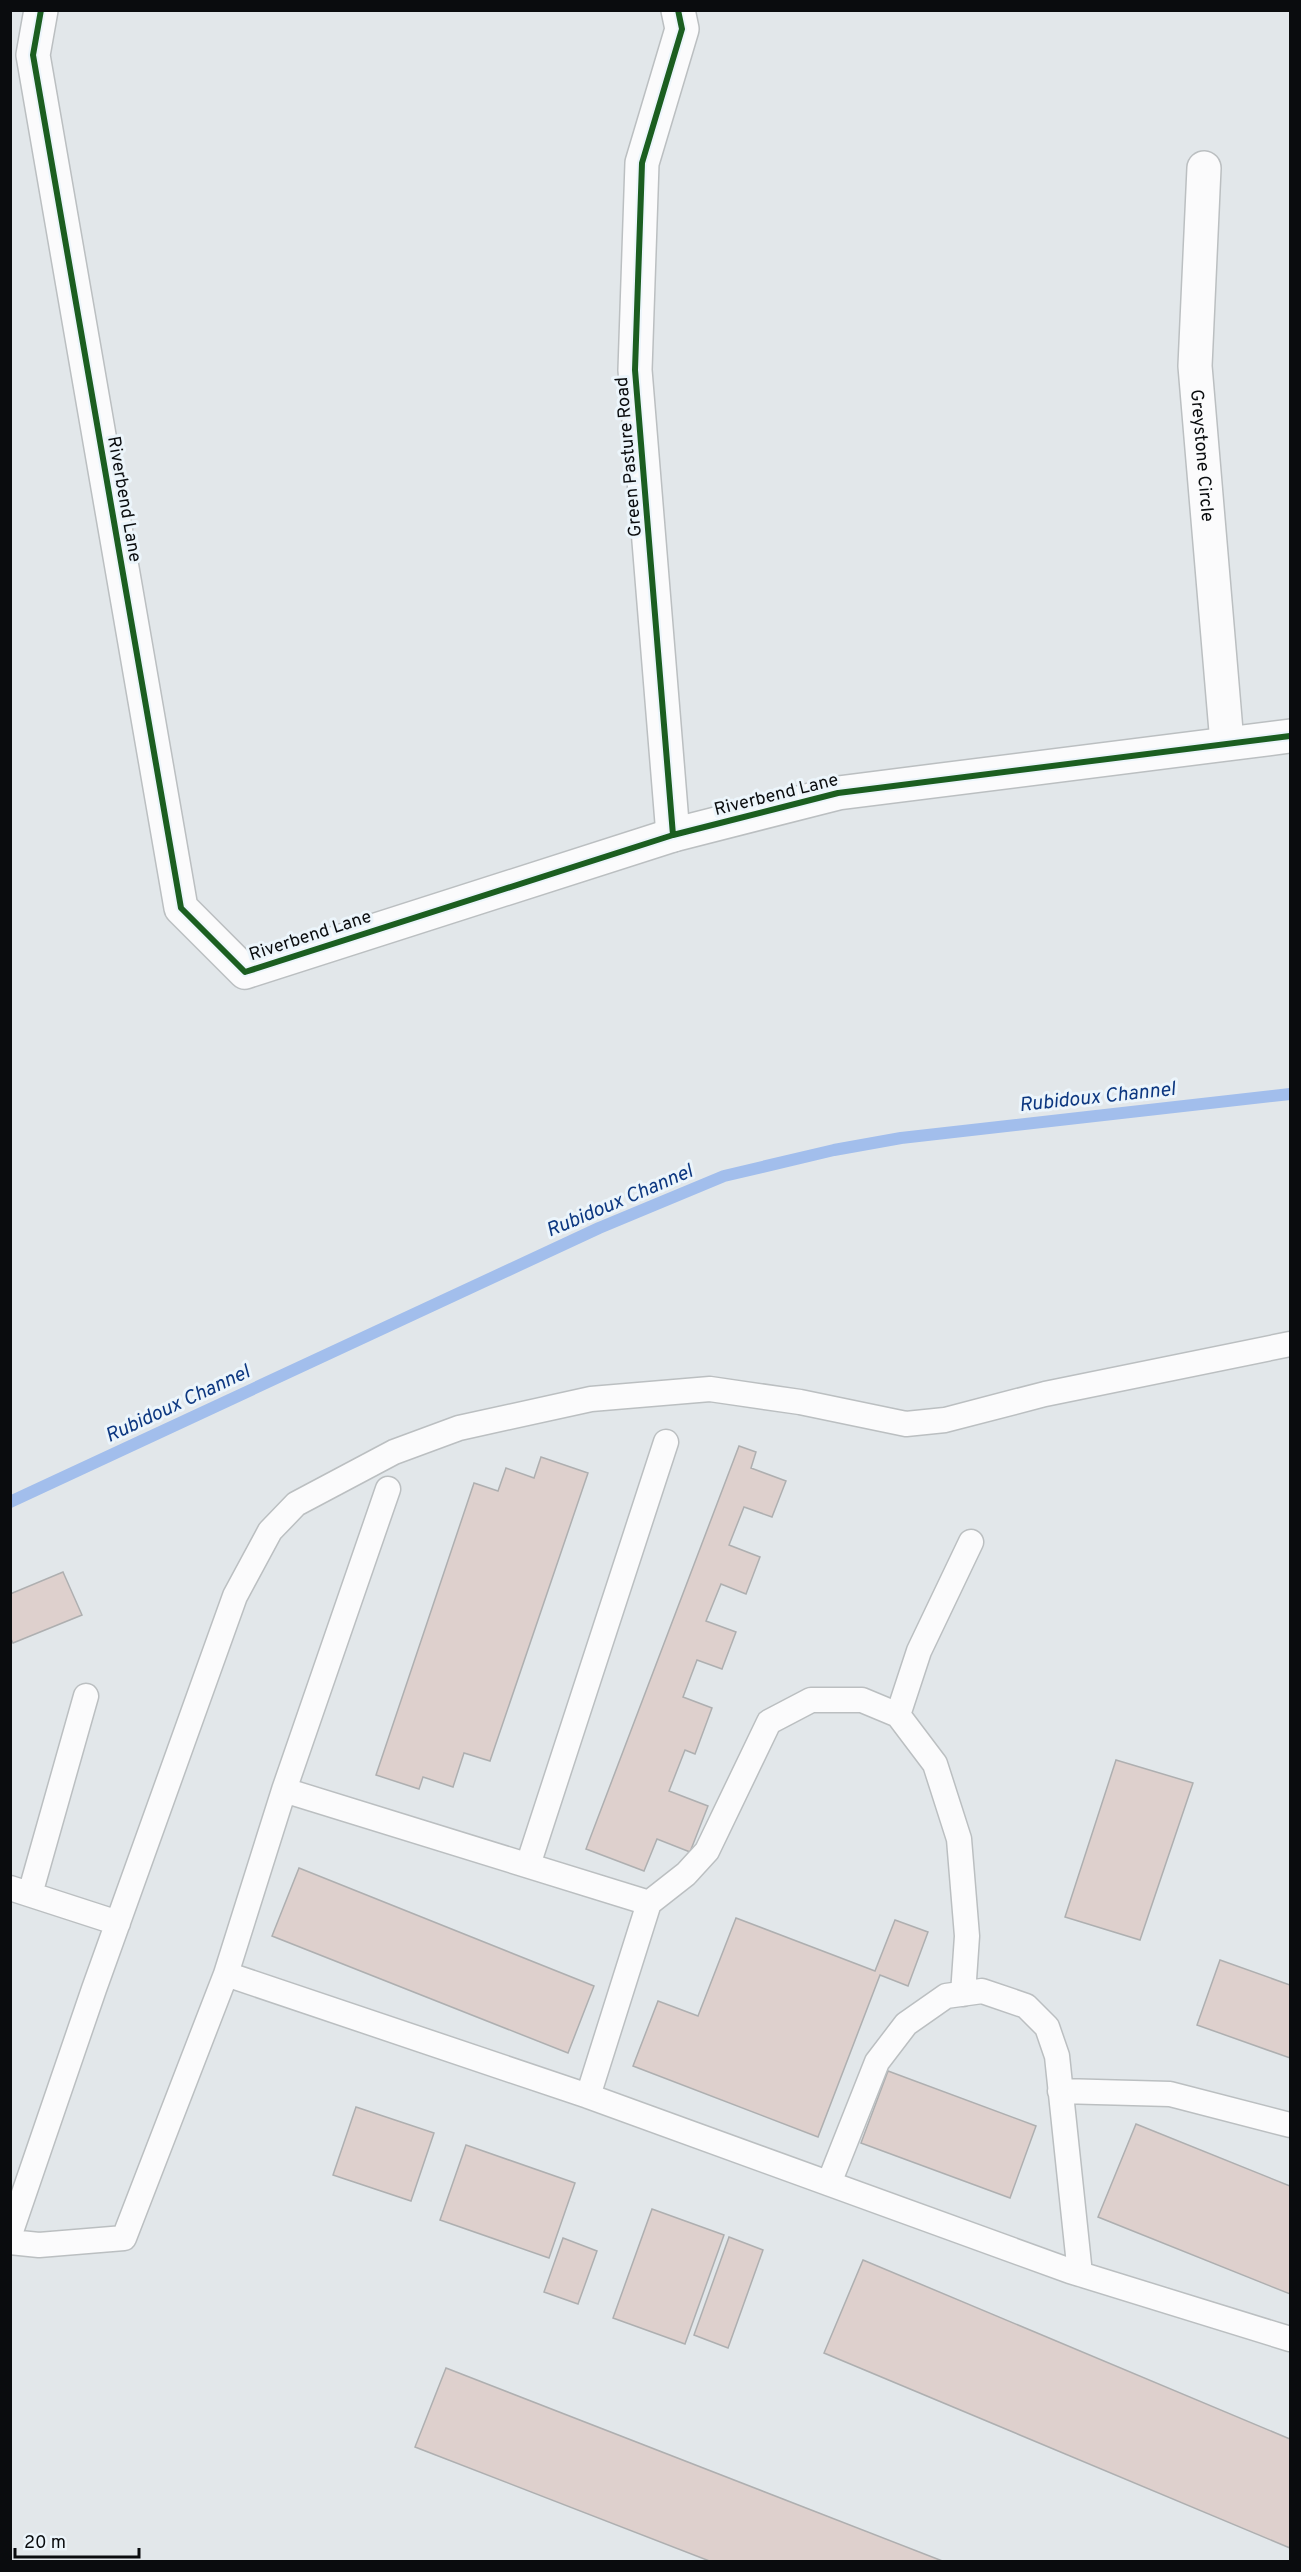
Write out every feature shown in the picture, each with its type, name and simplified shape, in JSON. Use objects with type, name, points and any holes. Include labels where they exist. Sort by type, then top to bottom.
[{"type":"street","name":"Riverbend Lane","points":[[41,10],[33,56],[181,908],[244,972],[673,835],[838,794],[1227,742],[1290,736]]},
{"type":"street","name":"Green Pasture Road","points":[[673,835],[635,370],[642,163],[682,29],[678,10]]},
{"type":"street","name":"Greystone Circle","points":[[1204,168],[1196,366],[1227,742]]},
{"type":"lane","points":[[10,2235],[235,1596],[270,1531],[296,1504],[394,1452],[459,1428],[591,1400],[710,1389],[800,1402],[906,1424],[945,1420],[1045,1394],[1290,1344]]},
{"type":"lane","points":[[528,1865],[666,1442]]},
{"type":"lane","points":[[10,2242],[39,2245],[124,2238],[226,1974],[284,1790],[388,1489]]},
{"type":"lane","points":[[898,1715],[919,1651],[970,1542]]},
{"type":"lane","points":[[87,1696],[20,1891],[118,1923]]},
{"type":"lane","points":[[588,2096],[649,1903],[686,1874],[707,1851],[769,1722],[811,1700],[862,1700],[898,1715],[935,1764],[958,1839],[967,1936],[963,1994]]},
{"type":"lane","points":[[284,1790],[649,1903]]},
{"type":"lane","points":[[226,1974],[588,2096],[1080,2274],[1290,2339]]},
{"type":"lane","points":[[829,2183],[877,2062],[906,2025],[946,1996],[982,1992],[1026,2006],[1047,2027],[1057,2056],[1080,2274]]},
{"type":"lane","points":[[1060,2091],[1170,2094],[1290,2125]]},
{"type":"building","points":[[739,1446],[756,1452],[751,1468],[786,1481],[772,1517],[744,1507],[729,1545],[760,1557],[746,1594],[721,1584],[706,1621],[736,1632],[722,1669],[697,1660],[683,1697],[712,1708],[695,1754],[685,1750],[669,1791],[708,1806],[690,1852],[657,1839],[644,1871],[586,1849]]},
{"type":"building","points":[[541,1457],[588,1473],[490,1761],[464,1753],[453,1787],[423,1777],[419,1789],[376,1775],[474,1483],[498,1491],[506,1468],[534,1478]]},
{"type":"building","points":[[63,1572],[82,1615],[13,1643],[10,1637],[10,1594]]},
{"type":"building","points":[[1116,1760],[1193,1783],[1140,1940],[1065,1917]]},
{"type":"building","points":[[299,1868],[594,1986],[568,2053],[272,1936]]},
{"type":"building","points":[[736,1918],[875,1971],[895,1920],[928,1932],[908,1986],[880,1975],[818,2137],[633,2066],[658,2001],[698,2016]]},
{"type":"building","points":[[1220,1960],[1290,1985],[1290,2058],[1197,2025]]},
{"type":"building","points":[[888,2071],[1036,2126],[1010,2198],[861,2143]]},
{"type":"building","points":[[356,2107],[434,2133],[411,2201],[333,2175]]},
{"type":"building","points":[[1136,2124],[1290,2186],[1290,2294],[1098,2217]]},
{"type":"building","points":[[466,2145],[575,2183],[549,2258],[440,2220]]},
{"type":"building","points":[[652,2209],[724,2235],[685,2344],[613,2318]]},
{"type":"building","points":[[729,2237],[763,2250],[728,2348],[694,2335]]},
{"type":"building","points":[[563,2238],[597,2251],[578,2304],[544,2292]]},
{"type":"building","points":[[863,2260],[1290,2439],[1290,2548],[824,2353]]},
{"type":"building","points":[[446,2368],[945,2562],[712,2562],[415,2447]]},
{"type":"waterway","name":"Rubidoux Channel","points":[[10,1502],[599,1228],[724,1176],[834,1150],[901,1138],[1290,1094]]},
{"type":"cycle path","points":[[41,10],[33,55],[181,908],[245,972],[673,835],[838,793],[1290,736]]},
{"type":"cycle path","points":[[673,835],[635,370],[642,163],[682,29],[678,10]]}]
